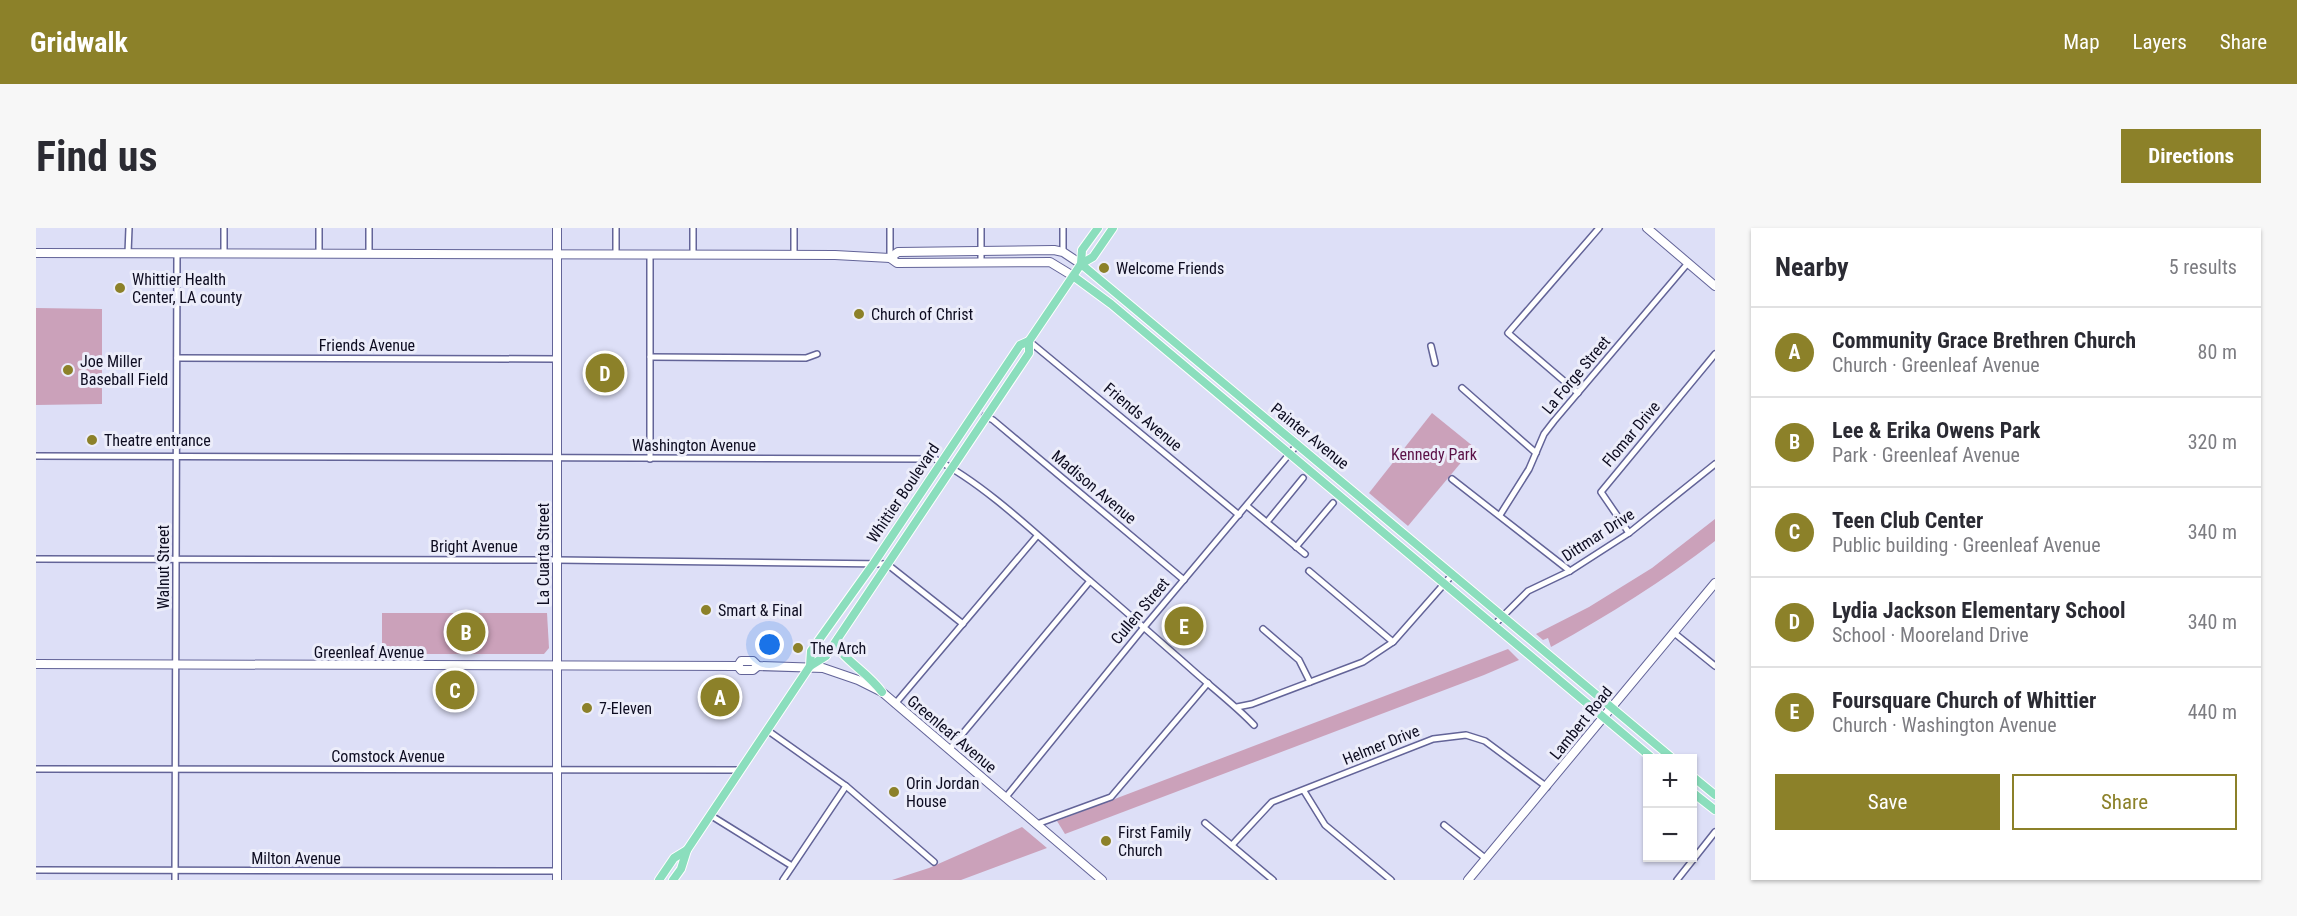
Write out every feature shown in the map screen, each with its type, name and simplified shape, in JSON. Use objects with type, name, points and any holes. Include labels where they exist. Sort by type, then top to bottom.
[{"type":"main road","name":"Whittier Boulevard","points":[[1081,264],[1082,250],[1098,228]]},
{"type":"main road","name":"Whittier Boulevard","points":[[810,666],[811,651],[874,563],[1020,345],[1029,341],[1081,264],[1093,257],[1113,228]]},
{"type":"main road","name":"Painter Avenue","points":[[1081,264],[1666,754]]},
{"type":"main road","name":"Painter Avenue","points":[[1073,276],[1101,295],[1646,754]]},
{"type":"main road","name":"Whittier Boulevard","points":[[673,880],[681,869],[687,850],[810,666],[826,656],[1029,353],[1029,341]]},
{"type":"main road","points":[[1237,409],[1245,408],[1263,423],[1271,423]]},
{"type":"main road","points":[[838,637],[838,646],[842,653],[872,679],[882,692]]},
{"type":"main road","points":[[1697,780],[1715,795]]},
{"type":"main road","points":[[1697,796],[1715,810]]},
{"type":"main road","name":"Whittier Boulevard","points":[[659,880],[674,858],[687,850]]},
{"type":"street","points":[[128,253],[129,228]]},
{"type":"street","points":[[224,228],[224,253]]},
{"type":"street","points":[[319,228],[319,254]]},
{"type":"street","points":[[369,228],[369,254]]},
{"type":"street","name":"La Cuarta Street","points":[[556,228],[556,876]]},
{"type":"street","points":[[616,228],[616,255]]},
{"type":"street","points":[[693,228],[693,255]]},
{"type":"street","points":[[794,228],[794,255]]},
{"type":"street","points":[[890,228],[890,258]]},
{"type":"street","points":[[981,228],[981,262]]},
{"type":"street","points":[[1063,228],[1063,252]]},
{"type":"street","points":[[1578,393],[1508,333],[1599,228]]},
{"type":"street","points":[[1647,228],[1715,286]]},
{"type":"street","name":"Painter Avenue","points":[[890,258],[898,252],[980,250],[1063,252],[1081,264]]},
{"type":"street","name":"Painter Avenue","points":[[36,253],[794,255],[890,258],[897,263],[1050,262],[1073,276]]},
{"type":"street","name":"Walnut Street","points":[[175,880],[177,253]]},
{"type":"street","points":[[650,255],[650,459]]},
{"type":"street","name":"La Forge Street","points":[[1500,515],[1529,469],[1544,434],[1688,263]]},
{"type":"street","name":"Friends Avenue","points":[[1029,341],[1239,515]]},
{"type":"street","points":[[1431,346],[1435,363]]},
{"type":"street","points":[[650,357],[806,358],[817,354]]},
{"type":"street","name":"Flomar Drive","points":[[1629,533],[1601,492],[1715,354]]},
{"type":"street","name":"Friends Avenue","points":[[177,358],[557,359]]},
{"type":"street","points":[[1462,388],[1536,453]]},
{"type":"street","name":"Madison Avenue","points":[[985,416],[993,420],[1184,580]]},
{"type":"street","name":"Cullen Street","points":[[1006,797],[1145,626],[1298,445]]},
{"type":"street","name":"Washington Avenue","points":[[36,456],[935,459],[952,468],[1145,626],[1237,707],[1254,725]]},
{"type":"street","name":"Dittmar Drive","points":[[1494,625],[1528,591],[1570,571],[1629,533],[1715,464]]},
{"type":"street","points":[[1267,522],[1303,478]]},
{"type":"street","points":[[1452,479],[1570,571]]},
{"type":"street","points":[[1296,547],[1333,503]]},
{"type":"street","points":[[1247,506],[1305,554]]},
{"type":"street","points":[[895,704],[1037,536]]},
{"type":"street","name":"Bright Avenue","points":[[36,559],[557,560],[887,564]]},
{"type":"street","points":[[887,564],[963,624]]},
{"type":"street","points":[[1309,571],[1393,642]]},
{"type":"street","points":[[1237,707],[1251,704],[1363,662],[1393,642],[1452,575]]},
{"type":"street","points":[[949,750],[1090,581]]},
{"type":"street","name":"Lambert Road","points":[[1468,880],[1715,583]]},
{"type":"street","points":[[1263,629],[1299,660],[1310,682]]},
{"type":"street","points":[[1673,632],[1715,666]]},
{"type":"street","name":"Greenleaf Avenue","points":[[36,664],[738,666],[741,670],[749,670],[758,666],[810,666],[837,671],[882,692],[1097,878]]},
{"type":"street","points":[[1037,824],[1111,797],[1208,683]]},
{"type":"street","points":[[767,730],[846,786],[934,862]]},
{"type":"street","name":"Helmer Drive","points":[[1232,845],[1272,802],[1433,739],[1466,735],[1485,741],[1547,787]]},
{"type":"street","name":"Comstock Avenue","points":[[36,769],[740,770]]},
{"type":"street","points":[[783,880],[846,786]]},
{"type":"street","points":[[1304,791],[1325,825],[1391,880]]},
{"type":"street","points":[[710,815],[792,866]]},
{"type":"street","points":[[1205,823],[1273,880]]},
{"type":"street","points":[[1444,825],[1485,858]]},
{"type":"street","points":[[1677,880],[1715,832]]},
{"type":"street","name":"Milton Avenue","points":[[36,870],[556,876]]},
{"type":"green space","name":"Joe Miller Baseball Field","points":[[36,308],[102,309],[102,404],[36,405]]},
{"type":"green space","name":"Kennedy Park","points":[[1432,413],[1474,447],[1408,526],[1369,493]]},
{"type":"green space","points":[[1715,519],[1715,541],[1635,597],[1551,647],[1548,638],[1543,640],[1536,634],[1589,607],[1652,568]]},
{"type":"green space","points":[[382,613],[547,613],[549,648],[544,654],[382,654]]},
{"type":"green space","points":[[1508,649],[1519,660],[1484,675],[1065,834],[1057,821]]},
{"type":"green space","points":[[1022,827],[1047,848],[961,880],[892,880],[929,868]]},
{"type":"place","name":"Welcome Friends","points":[[1104,268]]},
{"type":"place","name":"Whittier Health Center, LA county","points":[[120,288]]},
{"type":"place","name":"Church of Christ","points":[[859,314]]},
{"type":"place","name":"Joe Miller Baseball Field","points":[[68,370]]},
{"type":"place","name":"Lydia Jackson Elementary School","points":[[605,373]]},
{"type":"place","name":"Theatre entrance","points":[[92,440]]},
{"type":"place","name":"Smart & Final","points":[[706,610]]},
{"type":"place","name":"Foursquare Church of Whittier","points":[[1184,626]]},
{"type":"place","name":"Lee & Erika Owens Park","points":[[466,632]]},
{"type":"place","name":"The Arch","points":[[798,648]]},
{"type":"place","name":"Teen Club Center","points":[[455,690]]},
{"type":"place","name":"Community Grace Brethren Church","points":[[720,697]]},
{"type":"place","name":"7-Eleven","points":[[587,708]]},
{"type":"place","name":"Orin Jordan House","points":[[894,792]]},
{"type":"place","name":"First Family Church","points":[[1106,841]]}]
